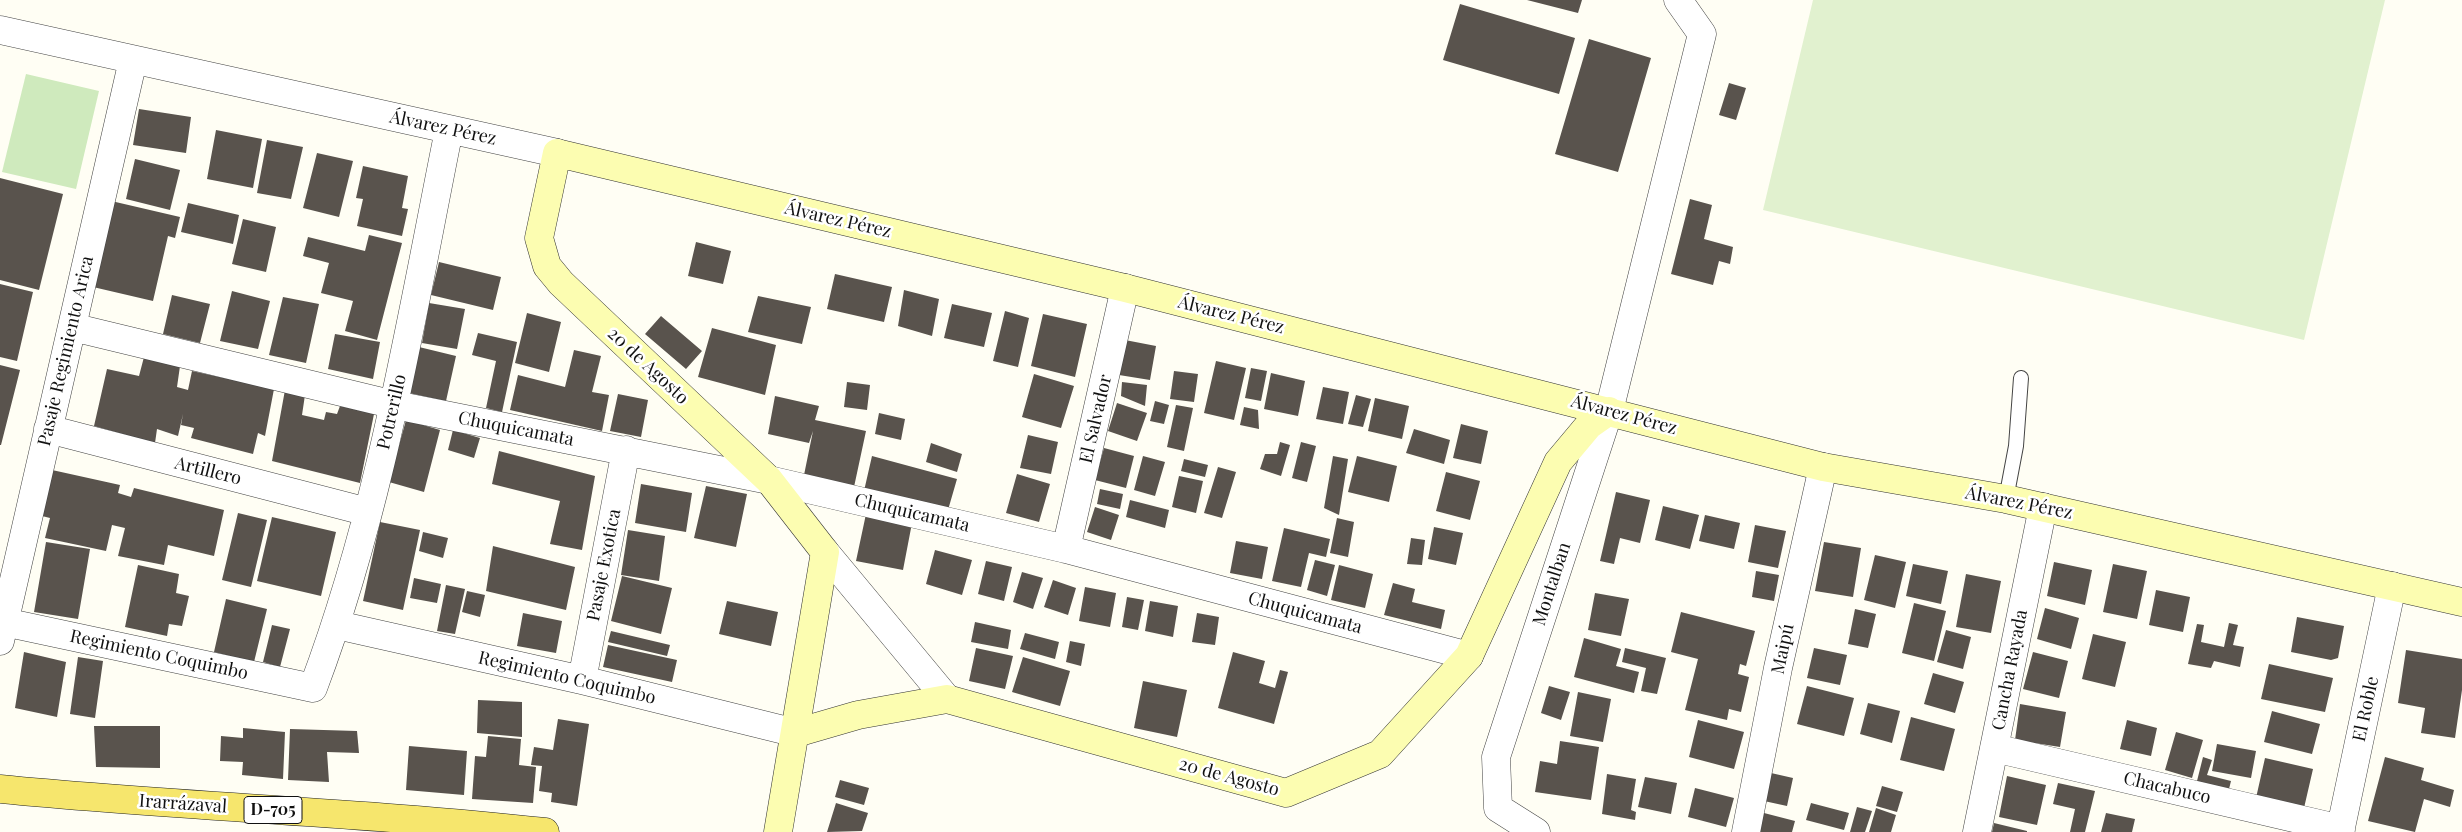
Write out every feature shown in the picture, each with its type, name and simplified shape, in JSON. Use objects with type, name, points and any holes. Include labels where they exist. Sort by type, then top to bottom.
[{"type":"main road","name":"Irarrázaval","points":[[0,789],[160,803],[418,819],[545,832]]},
{"type":"street","name":"Montalban","points":[[1536,832],[1498,808],[1496,757],[1609,410],[1702,34],[1678,0]]},
{"type":"street","name":"Álvarez Pérez","points":[[0,30],[557,153],[1125,288],[1609,410],[1823,467],[2006,499],[2462,602]]},
{"type":"street","name":"Pasaje Regimiento Arica","points":[[2,632],[133,60]]},
{"type":"street","name":"Potrerillo","points":[[313,688],[337,625],[395,405],[449,130]]},
{"type":"street","name":"20 de Agosto","points":[[557,153],[540,238],[547,266],[561,283],[769,480],[825,552],[947,699]]},
{"type":"street","name":"El Salvador","points":[[1066,549],[1125,288]]},
{"type":"street","name":"Chuquicamata","points":[[72,327],[395,405],[769,480],[1066,549],[1469,656]]},
{"type":"street","points":[[1469,656],[1558,462],[1590,425],[1609,410]]},
{"type":"street","name":"Artillero","points":[[48,430],[368,512]]},
{"type":"street","name":"Pasaje Exotica","points":[[582,680],[626,450]]},
{"type":"street","name":"Maipú","points":[[1746,832],[1778,668],[1823,467]]},
{"type":"street","name":"Cancha Rayada","points":[[1977,832],[2043,507]]},
{"type":"street","points":[[778,832],[825,552]]},
{"type":"street","name":"El Roble","points":[[2340,830],[2392,586]]},
{"type":"street","name":"Regimiento Coquimbo","points":[[337,625],[582,680],[796,733]]},
{"type":"street","name":"Regimiento Coquimbo","points":[[2,632],[313,688]]},
{"type":"street","name":"20 de Agosto","points":[[796,733],[858,715],[947,699],[1286,793],[1380,754],[1469,656]]},
{"type":"street","name":"Chacabuco","points":[[1994,748],[2340,830]]},
{"type":"lane","points":[[2006,499],[2016,446],[2021,378]]},
{"type":"green space","points":[[1813,0],[2385,0],[2304,340],[1763,210]]},
{"type":"green space","points":[[26,74],[99,91],[76,189],[2,172]]},
{"type":"building","points":[[1527,0],[1582,0],[1578,13]]},
{"type":"building","points":[[1460,4],[1575,38],[1559,94],[1443,60]]},
{"type":"building","points":[[1589,39],[1651,58],[1618,172],[1555,154]]},
{"type":"building","points":[[1729,83],[1746,88],[1736,120],[1719,115]]},
{"type":"building","points":[[139,109],[191,117],[186,153],[133,145]]},
{"type":"building","points":[[216,130],[262,139],[253,188],[207,179]]},
{"type":"building","points":[[267,140],[303,147],[291,199],[257,193]]},
{"type":"building","points":[[317,153],[353,161],[339,217],[303,208]]},
{"type":"building","points":[[135,159],[180,170],[170,210],[126,199]]},
{"type":"building","points":[[363,166],[408,176],[402,208],[408,209],[402,236],[357,226],[363,199],[356,198]]},
{"type":"building","points":[[0,178],[63,194],[39,290],[0,280]]},
{"type":"building","points":[[1690,199],[1712,205],[1704,239],[1733,247],[1730,264],[1719,261],[1713,285],[1671,274]]},
{"type":"building","points":[[107,200],[180,217],[175,238],[168,236],[153,301],[93,287]]},
{"type":"building","points":[[188,203],[239,215],[233,244],[181,232]]},
{"type":"building","points":[[243,219],[276,227],[266,272],[232,264]]},
{"type":"building","points":[[369,235],[402,243],[377,340],[345,331],[353,301],[321,293],[329,263],[303,256],[308,237],[365,251]]},
{"type":"building","points":[[696,242],[731,251],[723,284],[688,276]]},
{"type":"building","points":[[439,262],[501,277],[493,310],[431,295]]},
{"type":"building","points":[[835,274],[892,287],[884,322],[827,309]]},
{"type":"building","points":[[0,284],[33,292],[17,361],[0,357]]},
{"type":"building","points":[[904,290],[939,299],[932,336],[898,326]]},
{"type":"building","points":[[232,291],[270,301],[258,349],[220,341]]},
{"type":"building","points":[[172,295],[210,304],[200,343],[163,334]]},
{"type":"building","points":[[758,296],[811,307],[802,344],[748,332]]},
{"type":"building","points":[[283,297],[319,304],[306,363],[269,355]]},
{"type":"building","points":[[429,303],[465,309],[457,349],[422,343]]},
{"type":"building","points":[[952,304],[992,313],[984,347],[944,338]]},
{"type":"building","points":[[1005,311],[1029,318],[1018,367],[993,361]]},
{"type":"building","points":[[527,313],[561,322],[549,372],[515,363]]},
{"type":"building","points":[[1043,314],[1087,324],[1075,377],[1031,366]]},
{"type":"building","points":[[661,316],[702,351],[686,369],[645,334]]},
{"type":"building","points":[[712,328],[776,345],[765,395],[698,377]]},
{"type":"building","points":[[478,333],[517,342],[502,412],[486,408],[496,361],[472,355]]},
{"type":"building","points":[[335,334],[380,342],[373,379],[328,369]]},
{"type":"building","points":[[1125,340],[1156,346],[1150,380],[1119,375]]},
{"type":"building","points":[[419,347],[456,356],[446,401],[409,393]]},
{"type":"building","points":[[574,350],[601,356],[592,392],[609,395],[602,431],[510,410],[518,375],[565,387]]},
{"type":"building","points":[[144,357],[180,366],[177,387],[188,390],[192,371],[274,389],[265,436],[258,433],[253,454],[191,438],[194,428],[181,425],[183,414],[178,436],[157,429],[155,443],[94,426],[107,369],[139,376]]},
{"type":"building","points":[[1216,361],[1246,368],[1234,420],[1204,413]]},
{"type":"building","points":[[0,365],[20,370],[1,445],[0,445]]},
{"type":"building","points":[[1251,368],[1267,371],[1261,401],[1245,398]]},
{"type":"building","points":[[1174,371],[1198,374],[1194,402],[1170,399]]},
{"type":"building","points":[[1271,373],[1305,381],[1298,416],[1264,409]]},
{"type":"building","points":[[1034,374],[1074,386],[1061,428],[1022,417]]},
{"type":"building","points":[[847,382],[870,385],[867,410],[844,407]]},
{"type":"building","points":[[1122,382],[1147,385],[1145,406],[1121,396]]},
{"type":"building","points":[[1323,387],[1349,392],[1343,424],[1316,419]]},
{"type":"building","points":[[285,390],[305,395],[302,415],[324,420],[326,412],[337,414],[340,406],[374,414],[360,483],[272,461]]},
{"type":"building","points":[[618,394],[648,400],[641,437],[610,431]]},
{"type":"building","points":[[1356,395],[1371,399],[1363,427],[1348,424]]},
{"type":"building","points":[[775,396],[819,406],[815,420],[866,431],[854,487],[804,475],[813,431],[809,443],[768,434]]},
{"type":"building","points":[[1375,398],[1409,406],[1402,439],[1368,431]]},
{"type":"building","points":[[1155,401],[1169,405],[1164,424],[1150,421]]},
{"type":"building","points":[[1117,403],[1147,413],[1137,441],[1108,431]]},
{"type":"building","points":[[1176,405],[1193,408],[1184,451],[1167,447]]},
{"type":"building","points":[[1244,407],[1258,410],[1259,429],[1240,425]]},
{"type":"building","points":[[879,413],[905,419],[901,440],[875,434]]},
{"type":"building","points":[[406,420],[440,430],[424,492],[389,482]]},
{"type":"building","points":[[1461,424],[1488,431],[1481,464],[1453,458]]},
{"type":"building","points":[[1414,429],[1450,440],[1444,464],[1406,453]]},
{"type":"building","points":[[453,430],[480,438],[474,458],[448,450]]},
{"type":"building","points":[[1028,435],[1058,442],[1051,474],[1020,468]]},
{"type":"building","points":[[1280,442],[1290,445],[1281,476],[1260,469],[1265,454],[1277,454]]},
{"type":"building","points":[[1301,442],[1316,446],[1307,482],[1292,478]]},
{"type":"building","points":[[931,443],[962,454],[957,472],[926,462]]},
{"type":"building","points":[[1104,448],[1134,456],[1126,488],[1095,480]]},
{"type":"building","points":[[499,451],[595,476],[582,550],[550,544],[560,501],[492,484]]},
{"type":"building","points":[[872,456],[957,479],[948,510],[864,491]]},
{"type":"building","points":[[1143,456],[1165,462],[1155,496],[1134,490]]},
{"type":"building","points":[[1333,456],[1348,459],[1339,515],[1324,508]]},
{"type":"building","points":[[1357,456],[1397,466],[1389,502],[1348,492]]},
{"type":"building","points":[[1184,459],[1208,465],[1205,477],[1181,471]]},
{"type":"building","points":[[1218,467],[1236,472],[1222,518],[1204,513]]},
{"type":"building","points":[[43,468],[120,485],[118,493],[131,497],[134,488],[224,510],[214,556],[168,545],[164,565],[118,556],[125,528],[112,525],[106,551],[45,538],[50,518],[34,514]]},
{"type":"building","points":[[1446,472],[1480,481],[1470,520],[1436,511]]},
{"type":"building","points":[[1017,474],[1050,484],[1039,522],[1006,513]]},
{"type":"building","points":[[1179,476],[1203,481],[1196,513],[1172,507]]},
{"type":"building","points":[[641,484],[692,493],[686,532],[635,523]]},
{"type":"building","points":[[706,486],[747,494],[736,547],[694,538]]},
{"type":"building","points":[[1100,489],[1123,494],[1120,509],[1097,504]]},
{"type":"building","points":[[1616,492],[1650,500],[1640,543],[1620,538],[1614,564],[1600,561]]},
{"type":"building","points":[[1130,500],[1169,510],[1165,528],[1126,517]]},
{"type":"building","points":[[1663,506],[1699,515],[1690,549],[1655,540]]},
{"type":"building","points":[[1095,507],[1119,515],[1111,540],[1087,532]]},
{"type":"building","points":[[238,513],[267,520],[251,587],[222,580]]},
{"type":"building","points":[[866,514],[912,523],[903,570],[856,561]]},
{"type":"building","points":[[1705,515],[1740,523],[1734,549],[1699,541]]},
{"type":"building","points":[[272,517],[336,532],[321,596],[257,581]]},
{"type":"building","points":[[1337,518],[1354,522],[1348,557],[1330,553]]},
{"type":"building","points":[[380,522],[420,530],[403,610],[363,601]]},
{"type":"building","points":[[1755,525],[1786,531],[1778,568],[1748,562]]},
{"type":"building","points":[[1434,527],[1463,533],[1456,565],[1428,559]]},
{"type":"building","points":[[1284,528],[1330,539],[1326,557],[1309,553],[1301,587],[1272,581]]},
{"type":"building","points":[[628,530],[665,536],[659,581],[621,575]]},
{"type":"building","points":[[423,532],[448,538],[443,558],[419,551]]},
{"type":"building","points":[[1411,538],[1425,540],[1422,565],[1407,564]]},
{"type":"building","points":[[1236,541],[1268,547],[1262,579],[1230,573]]},
{"type":"building","points":[[46,542],[90,549],[78,619],[34,612]]},
{"type":"building","points":[[1824,542],[1861,548],[1853,597],[1815,591]]},
{"type":"building","points":[[493,546],[575,567],[566,610],[486,591]]},
{"type":"building","points":[[935,550],[972,560],[962,595],[926,584]]},
{"type":"building","points":[[1875,555],[1906,562],[1895,608],[1864,600]]},
{"type":"building","points":[[1315,560],[1335,565],[1327,596],[1307,590]]},
{"type":"building","points":[[986,561],[1012,567],[1004,601],[978,594]]},
{"type":"building","points":[[2054,562],[2092,570],[2085,605],[2047,596]]},
{"type":"building","points":[[1913,564],[1948,571],[1941,604],[1906,596]]},
{"type":"building","points":[[2113,564],[2147,571],[2137,619],[2103,612]]},
{"type":"building","points":[[138,565],[179,574],[176,593],[189,596],[182,626],[169,624],[167,636],[125,627]]},
{"type":"building","points":[[1339,565],[1373,574],[1365,608],[1331,600]]},
{"type":"building","points":[[1756,571],[1779,575],[1774,601],[1752,597]]},
{"type":"building","points":[[1022,572],[1043,578],[1033,609],[1013,602]]},
{"type":"building","points":[[1966,574],[2001,581],[1991,633],[1956,627]]},
{"type":"building","points":[[622,576],[672,588],[661,634],[611,621]]},
{"type":"building","points":[[414,578],[441,584],[437,603],[410,598]]},
{"type":"building","points":[[1053,580],[1076,588],[1068,615],[1044,607]]},
{"type":"building","points":[[1393,583],[1415,589],[1412,602],[1445,610],[1441,629],[1384,615]]},
{"type":"building","points":[[446,585],[465,589],[455,634],[437,631]]},
{"type":"building","points":[[1085,587],[1116,593],[1110,627],[1079,621]]},
{"type":"building","points":[[2156,590],[2190,597],[2183,632],[2149,625]]},
{"type":"building","points":[[467,591],[485,595],[480,617],[462,612]]},
{"type":"building","points":[[1595,593],[1629,599],[1621,636],[1588,630]]},
{"type":"building","points":[[1127,597],[1144,600],[1138,630],[1122,627]]},
{"type":"building","points":[[226,599],[267,609],[254,662],[214,652]]},
{"type":"building","points":[[727,601],[778,612],[771,646],[719,634]]},
{"type":"building","points":[[1150,601],[1178,606],[1173,637],[1145,631]]},
{"type":"building","points":[[1914,603],[1946,611],[1934,661],[1902,653]]},
{"type":"building","points":[[2045,608],[2079,618],[2071,649],[2037,639]]},
{"type":"building","points":[[1855,609],[1876,614],[1868,648],[1848,644]]},
{"type":"building","points":[[1681,612],[1755,631],[1746,666],[1740,664],[1738,674],[1749,677],[1741,712],[1729,709],[1727,720],[1685,710],[1698,659],[1671,652]]},
{"type":"building","points":[[523,613],[562,621],[556,653],[517,646]]},
{"type":"building","points":[[1197,613],[1219,617],[1215,645],[1192,642]]},
{"type":"building","points":[[2297,617],[2344,626],[2338,658],[2331,660],[2291,652]]},
{"type":"building","points":[[975,622],[1011,630],[1008,649],[971,642]]},
{"type":"building","points":[[2229,623],[2238,625],[2233,645],[2244,647],[2240,667],[2214,661],[2211,668],[2188,664],[2197,624],[2204,625],[2201,642],[2224,647]]},
{"type":"building","points":[[272,625],[290,629],[280,667],[263,662]]},
{"type":"building","points":[[1946,630],[1971,637],[1963,669],[1937,662]]},
{"type":"building","points":[[611,631],[670,645],[667,656],[608,642]]},
{"type":"building","points":[[1025,633],[1059,642],[1055,659],[1020,649]]},
{"type":"building","points":[[2093,634],[2126,642],[2115,687],[2082,679]]},
{"type":"building","points":[[1584,638],[1621,649],[1616,666],[1639,672],[1634,693],[1574,677]]},
{"type":"building","points":[[1070,641],[1085,644],[1081,666],[1066,662]]},
{"type":"building","points":[[608,645],[677,660],[672,682],[603,667]]},
{"type":"building","points":[[976,648],[1013,656],[1005,689],[969,681]]},
{"type":"building","points":[[1625,648],[1666,658],[1657,694],[1641,691],[1646,668],[1622,662]]},
{"type":"building","points":[[1814,648],[1847,655],[1840,685],[1807,678]]},
{"type":"building","points":[[2406,650],[2462,659],[2462,690],[2455,738],[2421,733],[2425,708],[2398,703]]},
{"type":"building","points":[[24,652],[66,662],[57,717],[15,708]]},
{"type":"building","points":[[1233,652],[1265,661],[1259,683],[1275,688],[1280,670],[1288,672],[1274,724],[1218,708]]},
{"type":"building","points":[[2033,652],[2068,661],[2059,698],[2023,689]]},
{"type":"building","points":[[78,657],[103,661],[95,718],[70,714]]},
{"type":"building","points":[[1023,657],[1070,671],[1060,706],[1012,692]]},
{"type":"building","points":[[2269,664],[2333,678],[2325,712],[2261,699]]},
{"type":"building","points":[[1933,673],[1964,682],[1955,713],[1924,704]]},
{"type":"building","points":[[1143,681],[1187,690],[1177,737],[1134,728]]},
{"type":"building","points":[[1549,686],[1570,692],[1561,720],[1541,713]]},
{"type":"building","points":[[1807,686],[1854,698],[1844,736],[1797,724]]},
{"type":"building","points":[[1578,692],[1611,699],[1603,742],[1570,736]]},
{"type":"building","points":[[478,700],[522,702],[522,737],[477,733]]},
{"type":"building","points":[[1868,703],[1900,711],[1892,743],[1860,734]]},
{"type":"building","points":[[2020,704],[2066,712],[2060,747],[2015,740]]},
{"type":"building","points":[[2272,711],[2320,724],[2312,754],[2264,742]]},
{"type":"building","points":[[1911,717],[1955,729],[1944,771],[1900,760]]},
{"type":"building","points":[[558,719],[589,724],[577,806],[551,802],[552,793],[539,791],[542,766],[531,765],[534,747],[553,750]]},
{"type":"building","points":[[1698,720],[1744,732],[1734,769],[1689,757]]},
{"type":"building","points":[[2127,720],[2157,728],[2151,756],[2120,749]]},
{"type":"building","points":[[94,726],[160,726],[160,768],[96,767]]},
{"type":"building","points":[[243,728],[285,732],[283,779],[242,775],[243,762],[220,761],[221,736],[243,738]]},
{"type":"building","points":[[290,729],[357,731],[359,753],[327,752],[329,782],[288,780]]},
{"type":"building","points":[[2176,732],[2203,740],[2192,778],[2165,770]]},
{"type":"building","points":[[488,736],[521,739],[519,765],[536,767],[533,803],[472,799],[475,756],[486,757]]},
{"type":"building","points":[[1560,741],[1599,747],[1591,800],[1535,792],[1540,761],[1557,764]]},
{"type":"building","points":[[2217,744],[2256,751],[2251,778],[2212,771]]},
{"type":"building","points":[[409,746],[467,751],[464,795],[406,790]]},
{"type":"building","points":[[2203,757],[2212,760],[2207,775],[2231,781],[2228,793],[2196,785]]},
{"type":"building","points":[[2385,757],[2424,768],[2421,780],[2454,790],[2450,807],[2424,799],[2415,832],[2368,821]]},
{"type":"building","points":[[2265,758],[2313,769],[2304,808],[2256,798]]},
{"type":"building","points":[[1771,773],[1793,778],[1787,806],[1764,801]]},
{"type":"building","points":[[1607,774],[1636,779],[1631,810],[1636,812],[1635,820],[1602,814]]},
{"type":"building","points":[[2007,776],[2046,785],[2037,825],[1999,817]]},
{"type":"building","points":[[1645,777],[1677,783],[1671,814],[1638,807]]},
{"type":"building","points":[[840,780],[869,788],[864,805],[835,797]]},
{"type":"building","points":[[2058,783],[2095,791],[2085,832],[2070,832],[2075,809],[2053,804]]},
{"type":"building","points":[[1882,786],[1903,792],[1897,812],[1876,806]]},
{"type":"building","points":[[1695,788],[1734,798],[1726,827],[1688,817]]},
{"type":"building","points":[[836,803],[868,813],[862,831],[827,832]]},
{"type":"building","points":[[1811,803],[1849,813],[1844,830],[1806,820]]},
{"type":"building","points":[[1857,807],[1872,811],[1865,832],[1850,832]]},
{"type":"building","points":[[1876,808],[1896,815],[1891,832],[1869,832]]},
{"type":"building","points":[[1764,813],[1795,821],[1792,832],[1759,832]]},
{"type":"building","points":[[2106,813],[2135,819],[2132,832],[2101,832]]},
{"type":"building","points":[[1994,823],[2027,831],[2027,832],[1992,832]]}]
